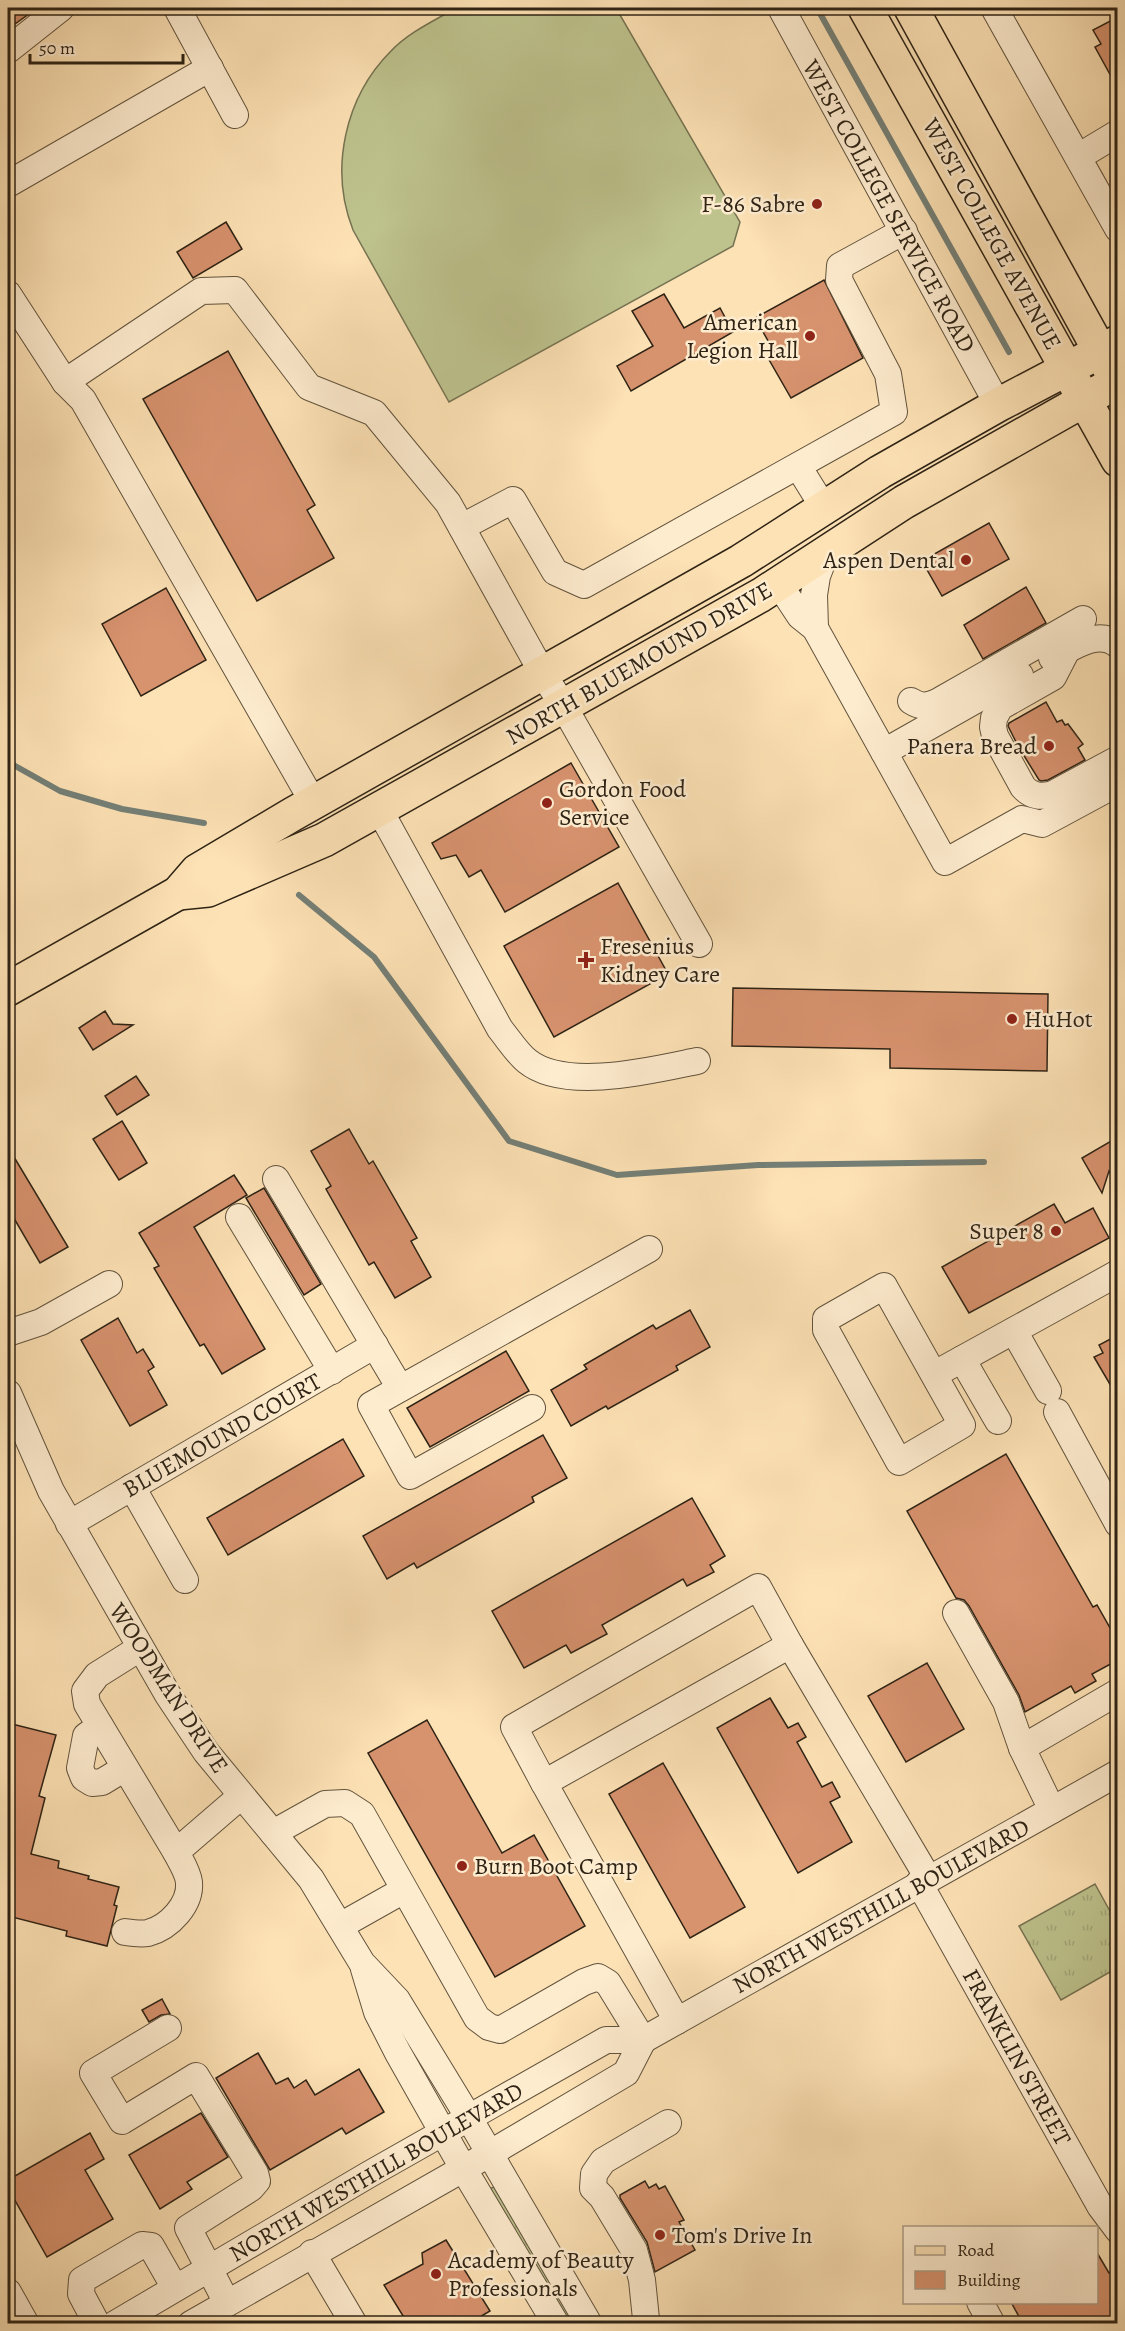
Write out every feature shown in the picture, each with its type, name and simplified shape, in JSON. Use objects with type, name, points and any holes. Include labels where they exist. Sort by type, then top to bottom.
[{"type":"main road","name":"WEST COLLEGE AVENUE","points":[[865,8],[1118,460]]},
{"type":"main road","name":"WEST COLLEGE AVENUE","points":[[911,8],[1109,346],[1117,382]]},
{"type":"main road","name":"NORTH BLUEMOUND DRIVE","points":[[8,989],[178,893],[197,871],[313,802],[741,561],[864,483],[998,405],[1109,346]]},
{"type":"main road","name":"NORTH BLUEMOUND DRIVE","points":[[178,893],[208,891],[324,840],[779,584],[904,502],[1117,382]]},
{"type":"main road","points":[[779,584],[776,570],[780,556],[845,514],[864,483]]},
{"type":"street","points":[[8,50],[61,8]]},
{"type":"street","points":[[177,8],[236,115]]},
{"type":"street","name":"WEST COLLEGE SERVICE ROAD","points":[[781,8],[998,405]]},
{"type":"street","points":[[994,8],[1118,229]]},
{"type":"street","points":[[8,184],[210,68]]},
{"type":"street","points":[[1078,157],[1118,133]]},
{"type":"street","points":[[462,527],[513,500],[555,572],[584,585],[894,412],[888,374],[839,280],[840,266],[904,231]]},
{"type":"street","points":[[64,382],[201,291],[235,290],[309,387],[374,413],[448,503],[543,674],[699,944]]},
{"type":"street","points":[[8,294],[64,382],[83,400],[98,423],[313,802]]},
{"type":"street","points":[[798,466],[824,508]]},
{"type":"street","points":[[815,628],[814,595],[825,555]]},
{"type":"street","points":[[779,584],[800,616],[815,628],[945,862],[1022,819],[1042,824],[1118,783]]},
{"type":"street","points":[[911,701],[919,706],[929,706],[1083,619]]},
{"type":"street","points":[[884,752],[1087,640],[1101,637],[1118,645]]},
{"type":"street","points":[[1067,650],[1053,677],[1000,707],[994,718],[995,735],[1023,787],[1029,794],[1035,796],[1053,794],[1118,759]]},
{"type":"street","points":[[379,809],[500,1029],[527,1061],[555,1075],[566,1077],[630,1074],[698,1061]]},
{"type":"street","points":[[276,1179],[400,1388]]},
{"type":"street","points":[[238,1217],[332,1371]]},
{"type":"street","points":[[532,1408],[410,1476],[371,1405],[649,1249]]},
{"type":"street","points":[[935,1374],[1118,1273]]},
{"type":"street","points":[[8,1333],[41,1322],[109,1284]]},
{"type":"street","points":[[885,1286],[935,1374],[962,1425],[899,1462],[826,1330],[826,1319],[885,1286]]},
{"type":"street","points":[[1014,1331],[1118,1524]]},
{"type":"street","name":"BLUEMOUND COURT","points":[[69,1524],[375,1345]]},
{"type":"street","points":[[963,1359],[998,1421]]},
{"type":"street","name":"WOODMAN DRIVE","points":[[8,1393],[40,1471],[140,1648],[206,1752],[311,1879],[362,1963],[397,2000],[589,2324]]},
{"type":"street","points":[[132,1487],[185,1580]]},
{"type":"street","name":"FRANKLIN STREET","points":[[544,1783],[514,1727],[758,1587],[923,1880],[1096,2198],[1118,2230]]},
{"type":"street","points":[[956,1613],[1006,1702],[1022,1748],[1052,1810]]},
{"type":"street","points":[[677,2021],[544,1783],[790,1645]]},
{"type":"street","points":[[125,1932],[147,1933],[165,1926],[179,1911],[188,1895],[189,1879],[176,1852],[87,1704],[85,1691],[97,1675],[140,1648]]},
{"type":"street","points":[[1022,1748],[1118,1692]]},
{"type":"street","points":[[100,1726],[86,1736],[80,1768],[84,1778],[92,1783],[102,1782],[125,1768]]},
{"type":"street","name":"NORTH WESTHILL BOULEVARD","points":[[115,2324],[443,2132],[606,2040],[644,2040],[923,1880],[1118,1773]]},
{"type":"street","points":[[176,1852],[241,1796]]},
{"type":"street","points":[[273,1833],[325,1804],[345,1803],[362,1814],[477,2018],[489,2027],[500,2030],[584,1982],[598,1977],[609,1983],[644,2040]]},
{"type":"street","points":[[340,1926],[404,1890]]},
{"type":"street","name":"WOODMAN DRIVE","points":[[362,1963],[377,2012],[463,2168],[556,2324]]},
{"type":"street","points":[[168,2028],[93,2073],[122,2121],[196,2076],[255,2173],[257,2181],[251,2188],[188,2228],[227,2303]]},
{"type":"street","name":"NORTH WESTHILL BOULEVARD","points":[[191,2324],[626,2073],[644,2040]]},
{"type":"street","points":[[646,2319],[642,2280],[634,2250],[602,2197],[593,2188],[594,2174],[603,2161],[668,2123]]},
{"type":"street","points":[[97,2324],[81,2294],[82,2280],[142,2245],[151,2246],[175,2288]]},
{"type":"street","points":[[312,2253],[354,2324]]},
{"type":"street","points":[[8,2292],[26,2324]]},
{"type":"street","points":[[981,2304],[992,2324]]},
{"type":"green space","points":[[456,8],[616,8],[740,222],[733,246],[449,402],[353,230],[342,183],[342,159],[352,112],[375,69],[406,38]]},
{"type":"green space","points":[[1095,1884],[1117,1924],[1117,1968],[1061,2000],[1019,1926]]},
{"type":"green space","points":[[494,2187],[575,2323],[567,2323],[489,2189]]},
{"type":"building","points":[[8,8],[37,8],[8,29]]},
{"type":"building","points":[[1118,17],[1118,89],[1095,47],[1101,44],[1093,30]]},
{"type":"building","points":[[226,222],[242,249],[193,278],[177,252]]},
{"type":"building","name":"American Legion Hall","points":[[824,280],[863,358],[791,398],[768,358],[775,353],[755,318]]},
{"type":"building","points":[[664,294],[684,328],[720,308],[733,332],[631,391],[617,366],[653,346],[632,311]]},
{"type":"building","points":[[228,351],[315,505],[307,510],[334,558],[257,601],[143,399]]},
{"type":"building","name":"Aspen Dental","points":[[989,523],[1009,559],[942,596],[922,561]]},
{"type":"building","points":[[1026,587],[1046,623],[983,659],[964,625]]},
{"type":"building","points":[[166,588],[206,660],[141,696],[102,624]]},
{"type":"building","name":"Panera Bread","points":[[1046,702],[1057,722],[1062,720],[1065,725],[1068,724],[1083,744],[1078,748],[1085,760],[1048,780],[1041,781],[1008,726],[1009,723]]},
{"type":"building","name":"Gordon Food Service","points":[[571,763],[619,847],[505,912],[481,870],[469,877],[456,855],[441,859],[432,843]]},
{"type":"building","name":"Fresenius Kidney Care","points":[[618,883],[668,974],[554,1037],[504,946]]},
{"type":"building","points":[[733,988],[1048,994],[1047,1071],[890,1068],[890,1049],[732,1046]]},
{"type":"building","points":[[105,1011],[113,1024],[133,1025],[93,1050],[79,1028]]},
{"type":"building","points":[[136,1076],[149,1095],[117,1115],[105,1096]]},
{"type":"building","points":[[122,1121],[147,1163],[119,1180],[93,1139]]},
{"type":"building","points":[[349,1129],[369,1164],[373,1161],[417,1238],[411,1241],[431,1277],[395,1298],[374,1262],[369,1265],[326,1189],[331,1186],[311,1151]]},
{"type":"building","points":[[1118,1137],[1118,1187],[1109,1171],[1102,1193],[1082,1158]]},
{"type":"building","points":[[8,1147],[68,1247],[40,1263],[8,1208]]},
{"type":"building","points":[[234,1175],[247,1195],[194,1227],[265,1349],[222,1374],[204,1344],[200,1346],[154,1268],[159,1266],[139,1233]]},
{"type":"building","points":[[264,1188],[321,1284],[304,1295],[246,1198]]},
{"type":"building","name":"Super 8","points":[[1054,1204],[1065,1223],[1093,1208],[1109,1238],[969,1313],[942,1267]]},
{"type":"building","points":[[690,1310],[710,1347],[676,1366],[678,1370],[608,1409],[606,1406],[571,1426],[551,1390],[587,1369],[584,1365],[653,1325],[656,1329]]},
{"type":"building","points":[[118,1318],[137,1353],[143,1349],[154,1367],[148,1371],[167,1405],[130,1426],[81,1340]]},
{"type":"building","points":[[1118,1335],[1118,1398],[1094,1357],[1103,1353],[1099,1345]]},
{"type":"building","points":[[506,1351],[529,1391],[430,1447],[407,1408]]},
{"type":"building","points":[[543,1435],[567,1478],[532,1497],[534,1502],[417,1568],[414,1563],[387,1579],[363,1536]]},
{"type":"building","points":[[343,1439],[364,1476],[228,1555],[207,1518]]},
{"type":"building","points":[[1006,1454],[1093,1607],[1097,1605],[1118,1642],[1118,1660],[1092,1674],[1096,1681],[1075,1693],[1071,1686],[1025,1712],[1019,1695],[969,1606],[964,1600],[956,1598],[907,1511]]},
{"type":"building","points":[[692,1498],[725,1556],[710,1565],[714,1572],[687,1586],[683,1579],[602,1625],[607,1634],[571,1653],[566,1645],[524,1668],[492,1611]]},
{"type":"building","points":[[927,1663],[964,1729],[906,1762],[868,1696]]},
{"type":"building","points":[[770,1698],[788,1728],[798,1723],[806,1737],[797,1742],[822,1787],[832,1782],[840,1797],[830,1802],[852,1842],[798,1873],[717,1728]]},
{"type":"building","points":[[427,1720],[502,1853],[534,1835],[585,1926],[495,1977],[368,1753]]},
{"type":"building","points":[[8,1723],[56,1735],[39,1796],[45,1798],[31,1854],[59,1861],[58,1868],[119,1887],[114,1905],[117,1906],[107,1946],[66,1936],[67,1931],[8,1916]]},
{"type":"building","points":[[663,1763],[745,1907],[690,1938],[609,1794]]},
{"type":"building","points":[[162,1999],[170,2014],[161,2015],[149,2022],[142,2010]]},
{"type":"building","points":[[258,2053],[276,2084],[288,2078],[294,2088],[306,2080],[315,2095],[359,2069],[384,2112],[346,2134],[342,2128],[270,2170],[216,2078]]},
{"type":"building","points":[[201,2113],[228,2157],[187,2182],[192,2189],[160,2209],[129,2155]]},
{"type":"building","points":[[90,2133],[104,2159],[85,2170],[113,2219],[47,2257],[8,2188],[8,2180]]},
{"type":"building","name":"Tom's Drive In","points":[[645,2181],[649,2188],[656,2184],[659,2189],[665,2186],[684,2220],[679,2222],[695,2250],[655,2272],[647,2242],[620,2198],[620,2195]]},
{"type":"building","name":"Academy of Beauty Professionals","points":[[446,2240],[490,2311],[468,2324],[408,2324],[384,2285],[423,2264],[422,2253]]},
{"type":"building","points":[[1098,2254],[1109,2273],[1118,2269],[1118,2324],[1046,2324],[1042,2317],[1030,2324],[1023,2324],[1012,2304],[1098,2304]]},
{"type":"waterway","points":[[817,8],[1009,352]]},
{"type":"waterway","points":[[8,762],[60,791],[122,809],[204,823]]},
{"type":"waterway","points":[[299,895],[374,957],[509,1141],[617,1175],[758,1165],[984,1162]]},
{"type":"place","name":"F-86 Sabre","points":[[817,204]]},
{"type":"place","name":"American Legion Hall","points":[[810,336]]},
{"type":"place","name":"Aspen Dental","points":[[966,560]]},
{"type":"place","name":"Panera Bread","points":[[1049,746]]},
{"type":"place","name":"Gordon Food Service","points":[[547,803]]},
{"type":"place","name":"Fresenius Kidney Care","points":[[586,960]]},
{"type":"place","name":"HuHot","points":[[1012,1019]]},
{"type":"place","name":"Super 8","points":[[1056,1231]]},
{"type":"place","name":"Burn Boot Camp","points":[[462,1866]]},
{"type":"place","name":"Tom's Drive In","points":[[660,2235]]},
{"type":"place","name":"Academy of Beauty Professionals","points":[[436,2274]]}]
